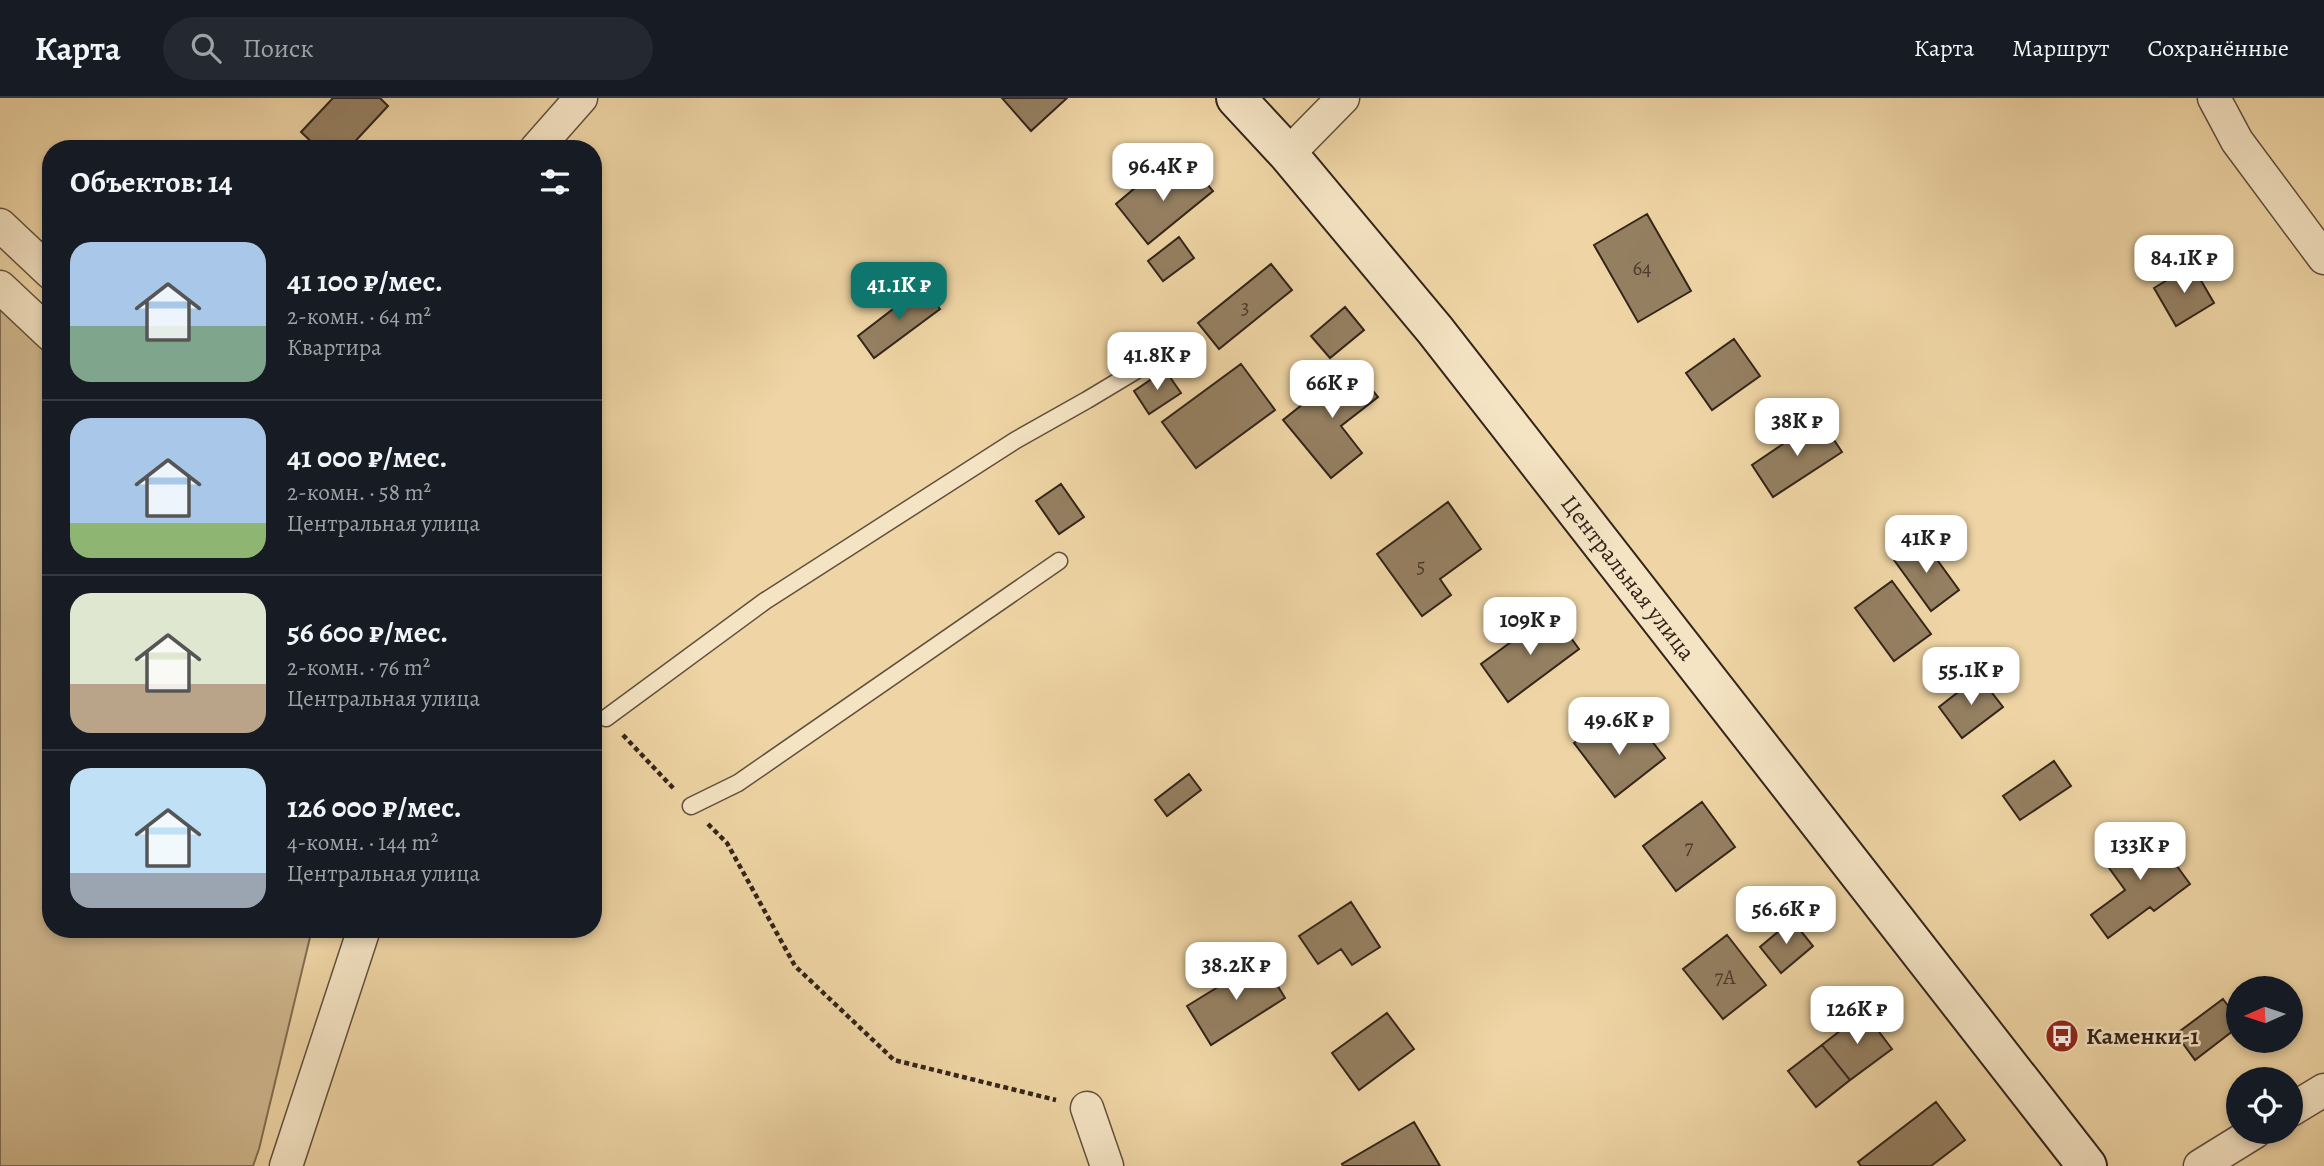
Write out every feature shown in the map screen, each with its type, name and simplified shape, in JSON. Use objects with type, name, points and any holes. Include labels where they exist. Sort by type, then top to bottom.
[{"type":"main road","name":"Центральная улица","points":[[1236,98],[1288,154],[1443,341],[2087,1166]]},
{"type":"street","points":[[544,140],[581,98]]},
{"type":"street","points":[[1288,154],[1343,98]]},
{"type":"street","points":[[2214,98],[2237,141],[2322,252]]},
{"type":"street","points":[[0,225],[42,265]]},
{"type":"street","points":[[0,287],[42,327]]},
{"type":"street","points":[[286,1166],[360,938]]},
{"type":"street","points":[[2303,1103],[2324,1090]]},
{"type":"street","points":[[1087,1108],[1107,1166]]},
{"type":"street","points":[[2200,1166],[2236,1144]]},
{"type":"lane","points":[[607,718],[765,601],[1016,440],[1182,343]]},
{"type":"lane","points":[[691,806],[738,783],[1059,561]]},
{"type":"path","points":[[607,718],[727,843],[795,966],[894,1060],[1087,1108]]},
{"type":"shaded area","points":[[0,309],[42,349],[42,938],[310,938],[253,1166],[0,1166]]},
{"type":"building","points":[[333,98],[380,98],[388,106],[356,140],[309,140],[301,132]]},
{"type":"building","points":[[1002,98],[1067,98],[1031,131]]},
{"type":"building","points":[[1192,166],[1213,191],[1148,244],[1116,204],[1148,177],[1161,192]]},
{"type":"building","points":[[1647,214],[1691,291],[1638,322],[1594,245]]},
{"type":"building","points":[[1179,237],[1194,258],[1163,281],[1148,261]]},
{"type":"building","points":[[1271,264],[1292,290],[1219,349],[1198,323]]},
{"type":"building","points":[[2192,265],[2214,303],[2176,326],[2154,288]]},
{"type":"building","points":[[923,286],[940,309],[874,358],[858,336]]},
{"type":"building","points":[[1345,307],[1364,330],[1330,358],[1311,336]]},
{"type":"building","points":[[1734,339],[1760,376],[1712,410],[1686,373]]},
{"type":"building","points":[[1241,364],[1275,410],[1196,468],[1162,422]]},
{"type":"building","points":[[1352,365],[1378,397],[1341,426],[1362,453],[1331,478],[1283,420]]},
{"type":"building","points":[[1165,370],[1181,393],[1149,414],[1134,391]]},
{"type":"building","points":[[1820,419],[1842,452],[1773,497],[1752,465]]},
{"type":"building","points":[[1061,484],[1084,517],[1059,534],[1036,501]]},
{"type":"building","points":[[1448,502],[1481,549],[1440,579],[1451,595],[1422,616],[1377,554]]},
{"type":"building","points":[[1922,539],[1959,590],[1931,611],[1894,560]]},
{"type":"building","points":[[1892,581],[1931,634],[1894,661],[1855,608]]},
{"type":"building","points":[[1552,612],[1579,649],[1508,702],[1481,664]]},
{"type":"building","points":[[1979,676],[2003,707],[1962,738],[1939,707]]},
{"type":"building","points":[[1602,723],[1617,743],[1640,726],[1665,758],[1615,797],[1574,743]]},
{"type":"building","points":[[2054,761],[2071,786],[2020,820],[2003,796]]},
{"type":"building","points":[[1189,774],[1201,790],[1167,816],[1155,800]]},
{"type":"building","points":[[1702,802],[1735,847],[1676,891],[1643,846]]},
{"type":"building","points":[[2149,828],[2190,884],[2154,911],[2150,907],[2108,938],[2091,915],[2125,890],[2104,861]]},
{"type":"building","points":[[1351,902],[1380,947],[1352,965],[1341,949],[1318,964],[1299,936]]},
{"type":"building","points":[[1792,920],[1813,946],[1781,973],[1760,947]]},
{"type":"building","points":[[1727,935],[1766,985],[1723,1019],[1683,969]]},
{"type":"building","points":[[1262,960],[1285,998],[1211,1045],[1187,1006]]},
{"type":"building","points":[[2223,999],[2226,1003],[2226,1036],[2195,1060],[2176,1034]]},
{"type":"building","points":[[1864,1012],[1892,1049],[1850,1080],[1822,1045]]},
{"type":"building","points":[[1387,1013],[1414,1049],[1359,1090],[1332,1053]]},
{"type":"building","points":[[1822,1045],[1850,1080],[1816,1107],[1788,1071]]},
{"type":"building","points":[[1936,1102],[1965,1140],[1931,1166],[1861,1166],[1858,1162]]},
{"type":"building","points":[[1414,1122],[1440,1166],[1343,1166],[1342,1164]]},
{"type":"place","name":"Каменки-1","points":[[2062,1036]]}]
